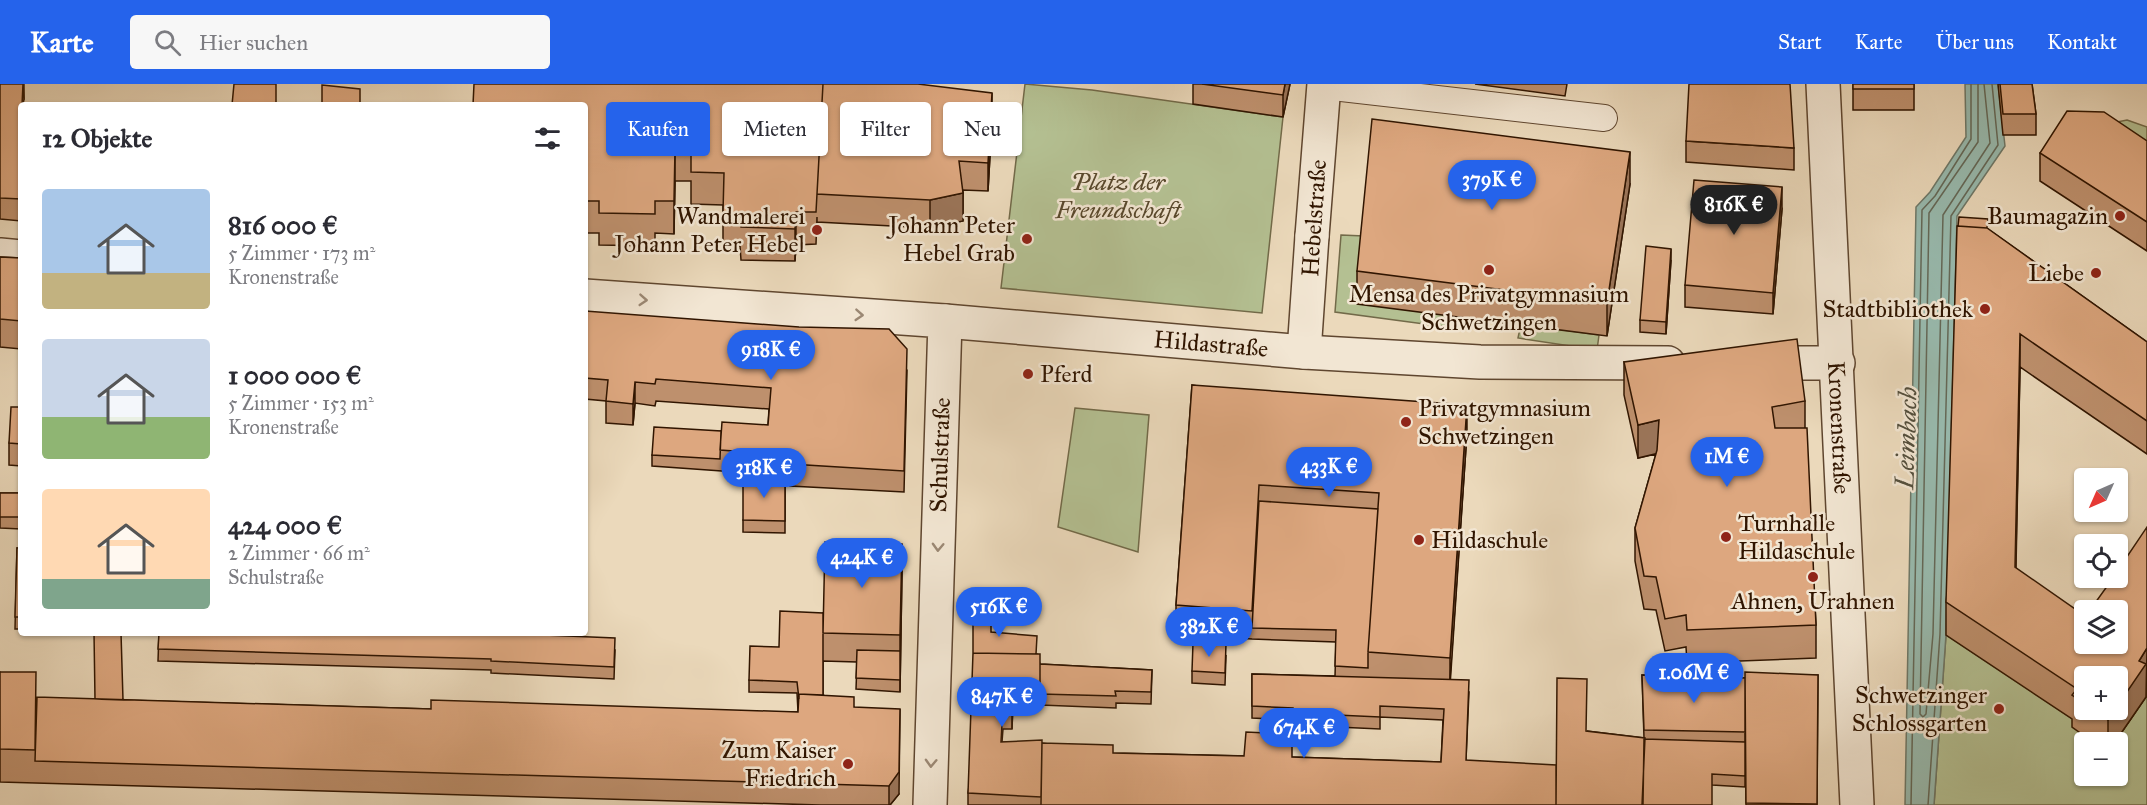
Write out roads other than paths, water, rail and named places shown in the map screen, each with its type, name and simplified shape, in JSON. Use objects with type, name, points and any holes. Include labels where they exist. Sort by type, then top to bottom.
[{"type":"street","name":"Kronenstraße","points":[[1823,84],[1838,363],[1857,805]]},
{"type":"street","name":"Hebelstraße","points":[[1304,352],[1324,85]]},
{"type":"street","points":[[0,255],[18,257]]},
{"type":"street","name":"Hildastraße","points":[[588,296],[945,321],[1304,352],[1480,362],[1693,363]]},
{"type":"street","name":"Schulstraße","points":[[930,805],[945,321]]},
{"type":"street","points":[[1728,363],[1838,363]]},
{"type":"lane","points":[[1324,85],[1604,118]]},
{"type":"water","points":[[1965,84],[1998,84],[2005,146],[1957,216],[1946,635],[1934,805],[1905,805],[1916,207],[1930,192],[1966,137]]},
{"type":"place","name":"Baumagazin","points":[[2120,216]]},
{"type":"place","name":"Wandmalerei Johann Peter Hebel","points":[[817,230]]},
{"type":"place","name":"Johann Peter Hebel Grab","points":[[1027,239]]},
{"type":"place","name":"Mensa des Privatgymnasium Schwetzingen","points":[[1489,270]]},
{"type":"place","name":"Liebe","points":[[2096,273]]},
{"type":"place","name":"Stadtbibliothek","points":[[1985,309]]},
{"type":"place","name":"Pferd","points":[[1028,374]]},
{"type":"place","name":"Privatgymnasium Schwetzingen","points":[[1406,422]]},
{"type":"place","name":"Turnhalle Hildaschule","points":[[1726,537]]},
{"type":"place","name":"Hildaschule","points":[[1419,540]]},
{"type":"place","name":"Ahnen, Urahnen","points":[[1813,577]]},
{"type":"place","name":"Schwetzinger Schlossgarten","points":[[1999,709]]},
{"type":"place","name":"Zum Kaiser Friedrich","points":[[848,764]]},
{"type":"park label","name":"Platz der Freundschaft","points":[[1118,196]]},
{"type":"water label","name":"Leimbach","points":[[1906,438]]}]
